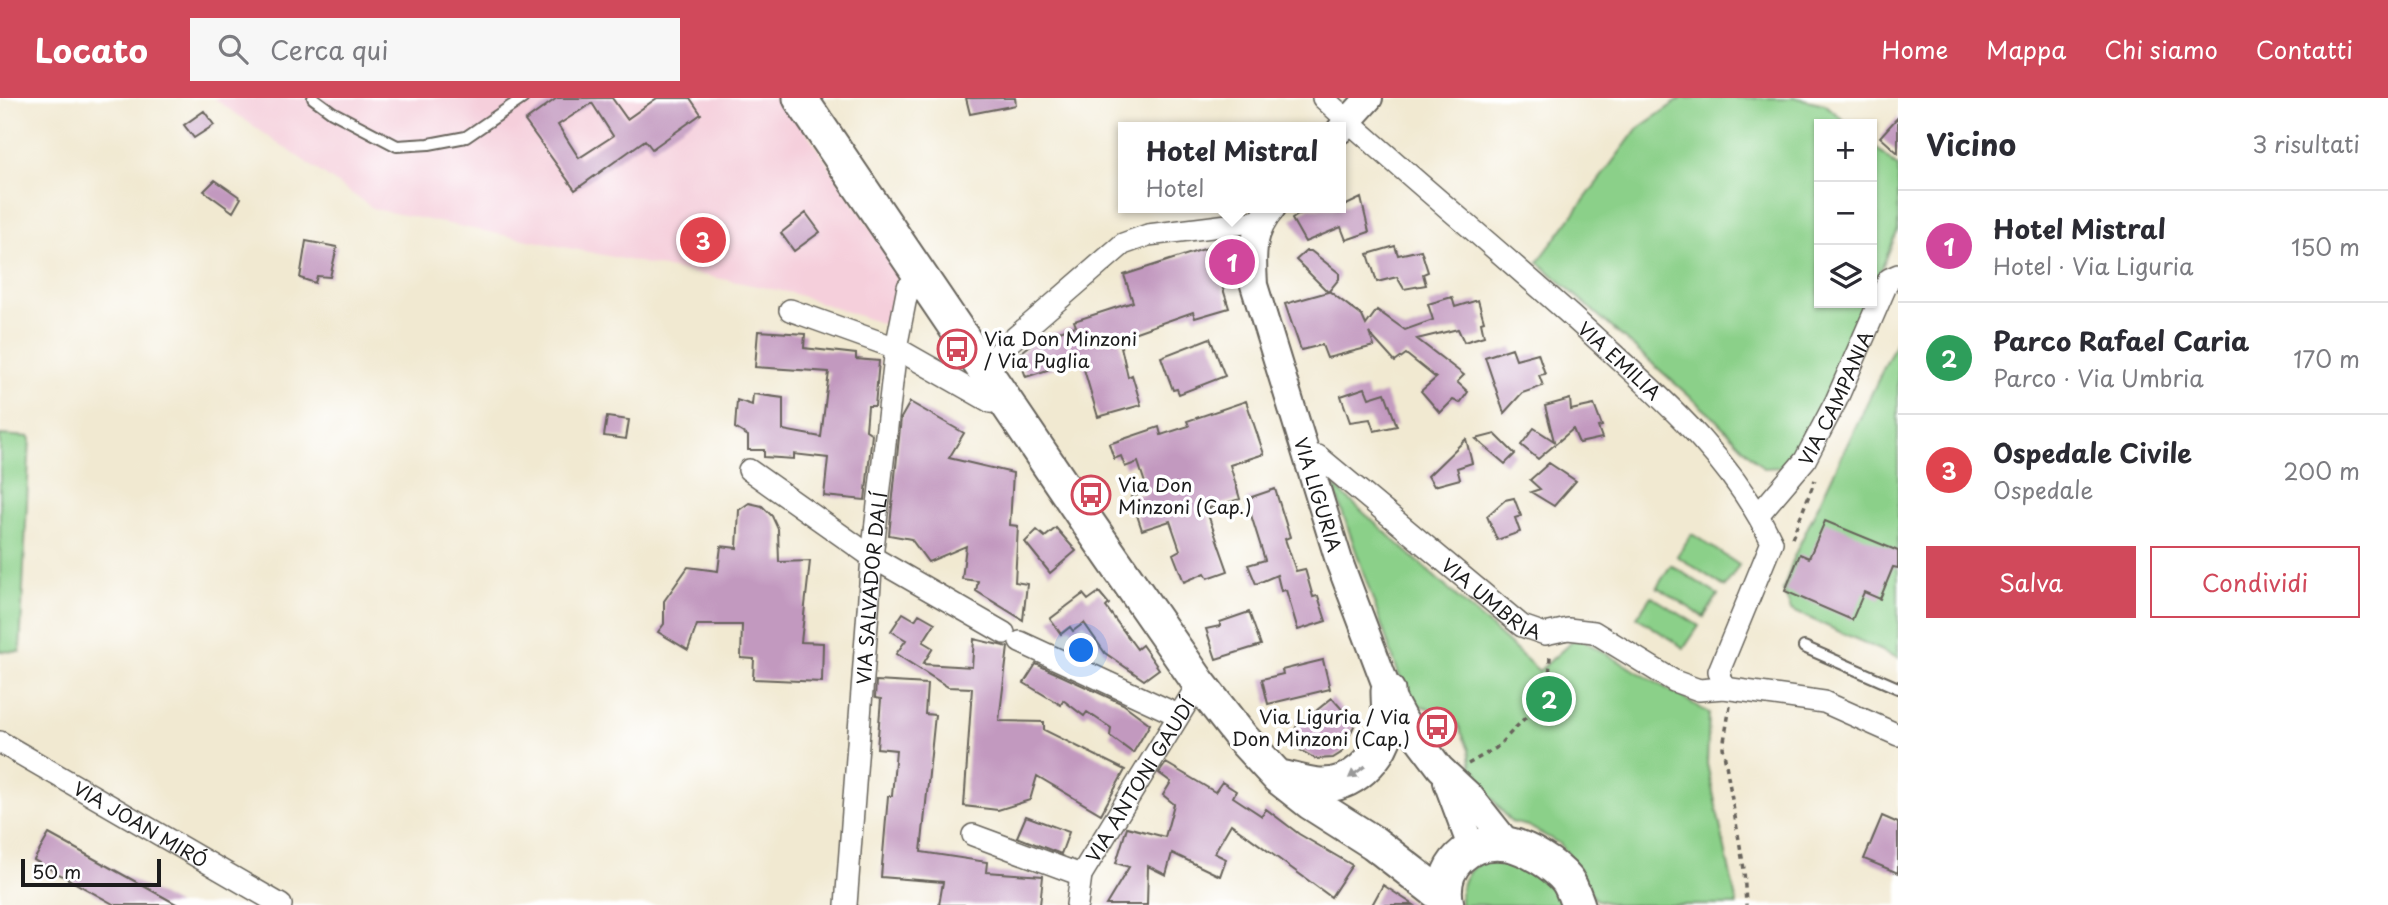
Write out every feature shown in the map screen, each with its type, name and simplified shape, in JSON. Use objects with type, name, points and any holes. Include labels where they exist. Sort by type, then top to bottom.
[{"type":"main road","points":[[800,98],[1000,396],[1199,683],[1241,738],[1278,777],[1311,803],[1374,843],[1446,902]]},
{"type":"main road","points":[[1278,777],[1320,785],[1356,776],[1378,753],[1388,728],[1388,691]]},
{"type":"main road","points":[[1374,843],[1409,856],[1463,855],[1508,844],[1529,852],[1567,880],[1578,905]]},
{"type":"main road","points":[[1446,902],[1444,887],[1463,855]]},
{"type":"street","name":"VIA EMILIA","points":[[1323,98],[1341,122]]},
{"type":"street","points":[[1346,124],[1370,98]]},
{"type":"street","name":"VIA EMILIA","points":[[1346,128],[1514,264],[1685,420],[1729,470],[1759,514],[1772,542],[1719,671],[1728,695]]},
{"type":"street","points":[[982,366],[1123,244],[1147,235],[1266,214]]},
{"type":"street","name":"VIA LIGURIA","points":[[1266,214],[1252,247],[1254,285],[1340,564],[1388,691],[1403,719],[1440,768],[1470,796],[1508,844]]},
{"type":"street","name":"VIA CAMPANIA","points":[[1759,514],[1805,460],[1836,401],[1893,277],[1898,256]]},
{"type":"street","name":"VIA SALVADOR DALÍ","points":[[846,905],[872,557],[896,348],[908,287],[920,277]]},
{"type":"street","points":[[790,310],[896,348],[991,402],[1000,396]]},
{"type":"street","name":"VIA UMBRIA","points":[[1307,457],[1318,456],[1522,626],[1545,634],[1568,629],[1594,632],[1674,681],[1699,690],[1728,695],[1824,702],[1898,736]]},
{"type":"street","points":[[749,470],[872,557],[1012,638],[1178,715]]},
{"type":"street","name":"VIA ANTONI GAUDÍ","points":[[1077,905],[1081,875],[1199,683]]},
{"type":"street","name":"VIA JOAN MIRÓ","points":[[0,742],[281,905]]},
{"type":"street","name":"VIA LIGURIA","points":[[1440,768],[1457,803],[1463,855]]},
{"type":"street","name":"VIA ANTONI GAUDÍ","points":[[973,835],[1081,875]]},
{"type":"lane","points":[[313,98],[332,113],[397,146],[466,137],[523,98]]},
{"type":"lane","points":[[1804,647],[1898,688]]},
{"type":"path","points":[[1471,762],[1496,748],[1549,694],[1552,659]]},
{"type":"path","points":[[1728,695],[1723,747],[1744,869],[1746,905]]},
{"type":"shaded area","points":[[213,98],[784,98],[899,271],[886,325],[792,293],[374,209]]},
{"type":"green space","points":[[1682,98],[1798,98],[1825,104],[1842,119],[1814,119],[1814,308],[1864,308],[1821,409],[1798,449],[1784,467],[1763,468],[1714,418],[1538,262],[1637,129]]},
{"type":"green space","points":[[1877,148],[1898,167],[1898,230],[1877,279]]},
{"type":"green space","points":[[1898,338],[1898,658],[1791,610],[1783,590],[1795,554]]},
{"type":"green space","points":[[0,435],[30,437],[20,652],[0,651]]},
{"type":"green space","points":[[1333,485],[1539,671],[1577,637],[1709,713],[1707,764],[1737,905],[1616,905],[1594,899],[1579,869],[1560,844],[1528,826],[1511,822],[1473,775],[1469,750],[1458,724],[1442,711],[1419,706],[1399,675]]},
{"type":"green space","points":[[1692,534],[1739,565],[1725,587],[1677,556]]},
{"type":"green space","points":[[1671,565],[1718,595],[1704,617],[1657,587]]},
{"type":"green space","points":[[1651,596],[1699,626],[1684,648],[1637,617]]},
{"type":"green space","points":[[1487,859],[1532,872],[1550,886],[1565,905],[1461,905],[1461,890],[1465,877]]},
{"type":"building","points":[[557,98],[612,98],[627,119],[657,98],[690,98],[701,114],[652,149],[645,140],[575,190],[525,121]],"holes":[[[592,103],[613,136],[579,158],[558,125]]]},
{"type":"building","points":[[966,98],[1015,98],[1016,105],[970,114]]},
{"type":"building","points":[[204,111],[214,125],[194,138],[184,125]]},
{"type":"building","points":[[1898,117],[1898,153],[1880,137]]},
{"type":"building","points":[[215,180],[241,198],[233,212],[204,191]]},
{"type":"building","points":[[1361,198],[1369,232],[1346,240],[1341,227],[1305,242],[1292,219],[1301,213],[1346,213],[1346,205]]},
{"type":"building","points":[[806,213],[820,232],[794,251],[781,233]]},
{"type":"building","points":[[306,241],[337,247],[330,277],[317,276],[315,283],[300,278]]},
{"type":"building","points":[[1395,246],[1398,255],[1421,250],[1428,272],[1423,274],[1426,285],[1404,289],[1397,277],[1377,282],[1368,254]]},
{"type":"building","points":[[1210,247],[1229,308],[1195,318],[1193,312],[1119,338],[1128,377],[1132,375],[1141,405],[1098,417],[1081,359],[1026,377],[1018,355],[1042,336],[1076,326],[1074,321],[1133,302],[1124,275]]},
{"type":"building","points":[[1306,251],[1311,251],[1339,273],[1339,279],[1329,291],[1362,316],[1366,325],[1377,310],[1405,330],[1433,320],[1428,304],[1452,297],[1455,307],[1478,300],[1484,321],[1481,322],[1484,336],[1464,342],[1458,329],[1417,339],[1464,375],[1457,382],[1468,392],[1460,403],[1453,400],[1440,413],[1421,391],[1436,378],[1406,354],[1395,362],[1369,333],[1374,346],[1327,358],[1322,345],[1301,350],[1285,304],[1328,292],[1296,260]]},
{"type":"building","points":[[758,331],[805,334],[804,348],[856,354],[856,359],[879,361],[875,406],[868,406],[866,430],[872,434],[865,500],[824,496],[828,458],[794,454],[794,459],[764,457],[764,450],[748,450],[748,436],[735,428],[737,400],[752,405],[753,394],[783,398],[783,430],[821,437],[829,372],[755,367]]},
{"type":"building","points":[[1210,338],[1225,376],[1179,394],[1177,389],[1173,390],[1161,357]]},
{"type":"building","points":[[1512,348],[1516,359],[1538,353],[1545,374],[1539,375],[1543,386],[1522,393],[1504,413],[1485,357]]},
{"type":"building","points":[[1365,388],[1369,398],[1385,393],[1397,426],[1374,431],[1370,419],[1350,422],[1341,396]]},
{"type":"building","points":[[1570,399],[1571,410],[1594,405],[1602,426],[1598,427],[1602,438],[1579,443],[1573,429],[1538,459],[1521,445],[1534,428],[1554,441],[1545,406]]},
{"type":"building","points":[[1246,401],[1264,454],[1230,465],[1240,499],[1206,509],[1228,571],[1208,578],[1205,573],[1184,582],[1173,554],[1180,550],[1170,521],[1142,530],[1131,497],[1148,492],[1138,462],[1125,467],[1121,456],[1114,459],[1109,444],[1159,427],[1161,435],[1189,426],[1187,421]]},
{"type":"building","points":[[910,402],[964,433],[949,458],[1013,473],[1010,525],[1018,526],[1015,582],[1027,584],[1023,620],[976,591],[978,581],[962,579],[966,546],[928,562],[911,539],[889,535],[901,418]]},
{"type":"building","points":[[607,417],[629,420],[626,439],[604,436]]},
{"type":"building","points":[[1495,434],[1515,454],[1505,464],[1476,439]]},
{"type":"building","points":[[1466,439],[1472,463],[1457,468],[1460,479],[1434,486],[1428,476]]},
{"type":"building","points":[[1549,463],[1576,481],[1554,506],[1531,492],[1540,489],[1530,480]]},
{"type":"building","points":[[1275,489],[1290,537],[1285,539],[1296,571],[1305,569],[1313,597],[1318,596],[1326,621],[1298,630],[1286,590],[1281,591],[1277,575],[1256,584],[1248,565],[1265,560],[1246,499]]},
{"type":"building","points":[[1514,498],[1521,516],[1515,518],[1520,532],[1497,540],[1487,516],[1505,500]]},
{"type":"building","points":[[749,503],[762,506],[772,516],[778,529],[779,562],[810,561],[801,642],[823,643],[822,682],[753,679],[754,659],[741,658],[742,625],[697,625],[688,650],[658,632],[664,624],[664,601],[688,567],[718,571],[721,546],[737,548],[739,510]]},
{"type":"building","points":[[1825,521],[1898,551],[1898,568],[1893,567],[1880,599],[1864,592],[1852,620],[1785,591],[1800,554],[1809,558]]},
{"type":"building","points":[[1056,528],[1076,551],[1050,573],[1025,542],[1037,530],[1045,537]]},
{"type":"building","points":[[1099,592],[1109,604],[1106,607],[1137,649],[1142,645],[1159,669],[1144,680],[1105,653],[1084,623],[1073,631],[1070,627],[1061,634],[1050,619],[1083,594],[1088,600]]},
{"type":"building","points":[[1249,612],[1261,645],[1216,659],[1206,629],[1220,626],[1220,622]]},
{"type":"building","points":[[903,613],[915,620],[919,614],[935,623],[923,642],[933,648],[923,664],[972,667],[974,639],[1008,647],[999,721],[1044,722],[1044,730],[1125,770],[1101,814],[1037,776],[1030,800],[998,810],[964,806],[972,688],[948,687],[896,654],[906,640],[891,631]]},
{"type":"building","points":[[1323,660],[1330,689],[1268,704],[1262,679],[1283,674],[1282,670]]},
{"type":"building","points":[[1036,664],[1123,704],[1150,724],[1133,753],[1110,736],[1111,728],[1087,712],[1084,716],[1063,700],[1061,705],[1024,683]]},
{"type":"building","points":[[876,681],[927,684],[925,714],[935,715],[921,852],[987,862],[986,872],[1043,876],[1040,905],[939,905],[943,882],[881,877],[888,796],[892,796],[896,750],[877,748],[881,699],[875,698]]},
{"type":"building","points":[[1332,698],[1355,724],[1341,753],[1333,758],[1316,759],[1293,746],[1296,727]]},
{"type":"building","points":[[1166,763],[1215,792],[1222,782],[1236,791],[1233,797],[1262,816],[1266,809],[1299,834],[1352,865],[1331,897],[1231,824],[1214,853],[1226,859],[1220,876],[1172,853],[1166,875],[1148,866],[1147,905],[1106,905],[1129,867],[1116,863],[1127,827],[1165,837],[1174,804],[1163,795],[1171,782],[1159,773]]},
{"type":"building","points":[[1026,816],[1069,832],[1061,854],[1017,837]]},
{"type":"building","points":[[1882,816],[1898,823],[1898,873],[1864,859]]},
{"type":"building","points":[[49,834],[178,905],[115,905],[34,860]]},
{"type":"building","points":[[1383,885],[1414,905],[1372,905]]},
{"type":"place","name":"Ospedale Civile","points":[[703,240]]},
{"type":"place","name":"Hotel Mistral","points":[[1232,262]]},
{"type":"place","name":"Via Don Minzoni / Via Puglia","points":[[957,349]]},
{"type":"place","name":"Via Don Minzoni (Cap.)","points":[[1091,495]]},
{"type":"place","name":"Parco Rafael Caria","points":[[1549,699]]},
{"type":"place","name":"Via Liguria / Via Don Minzoni (Cap.)","points":[[1437,727]]}]
